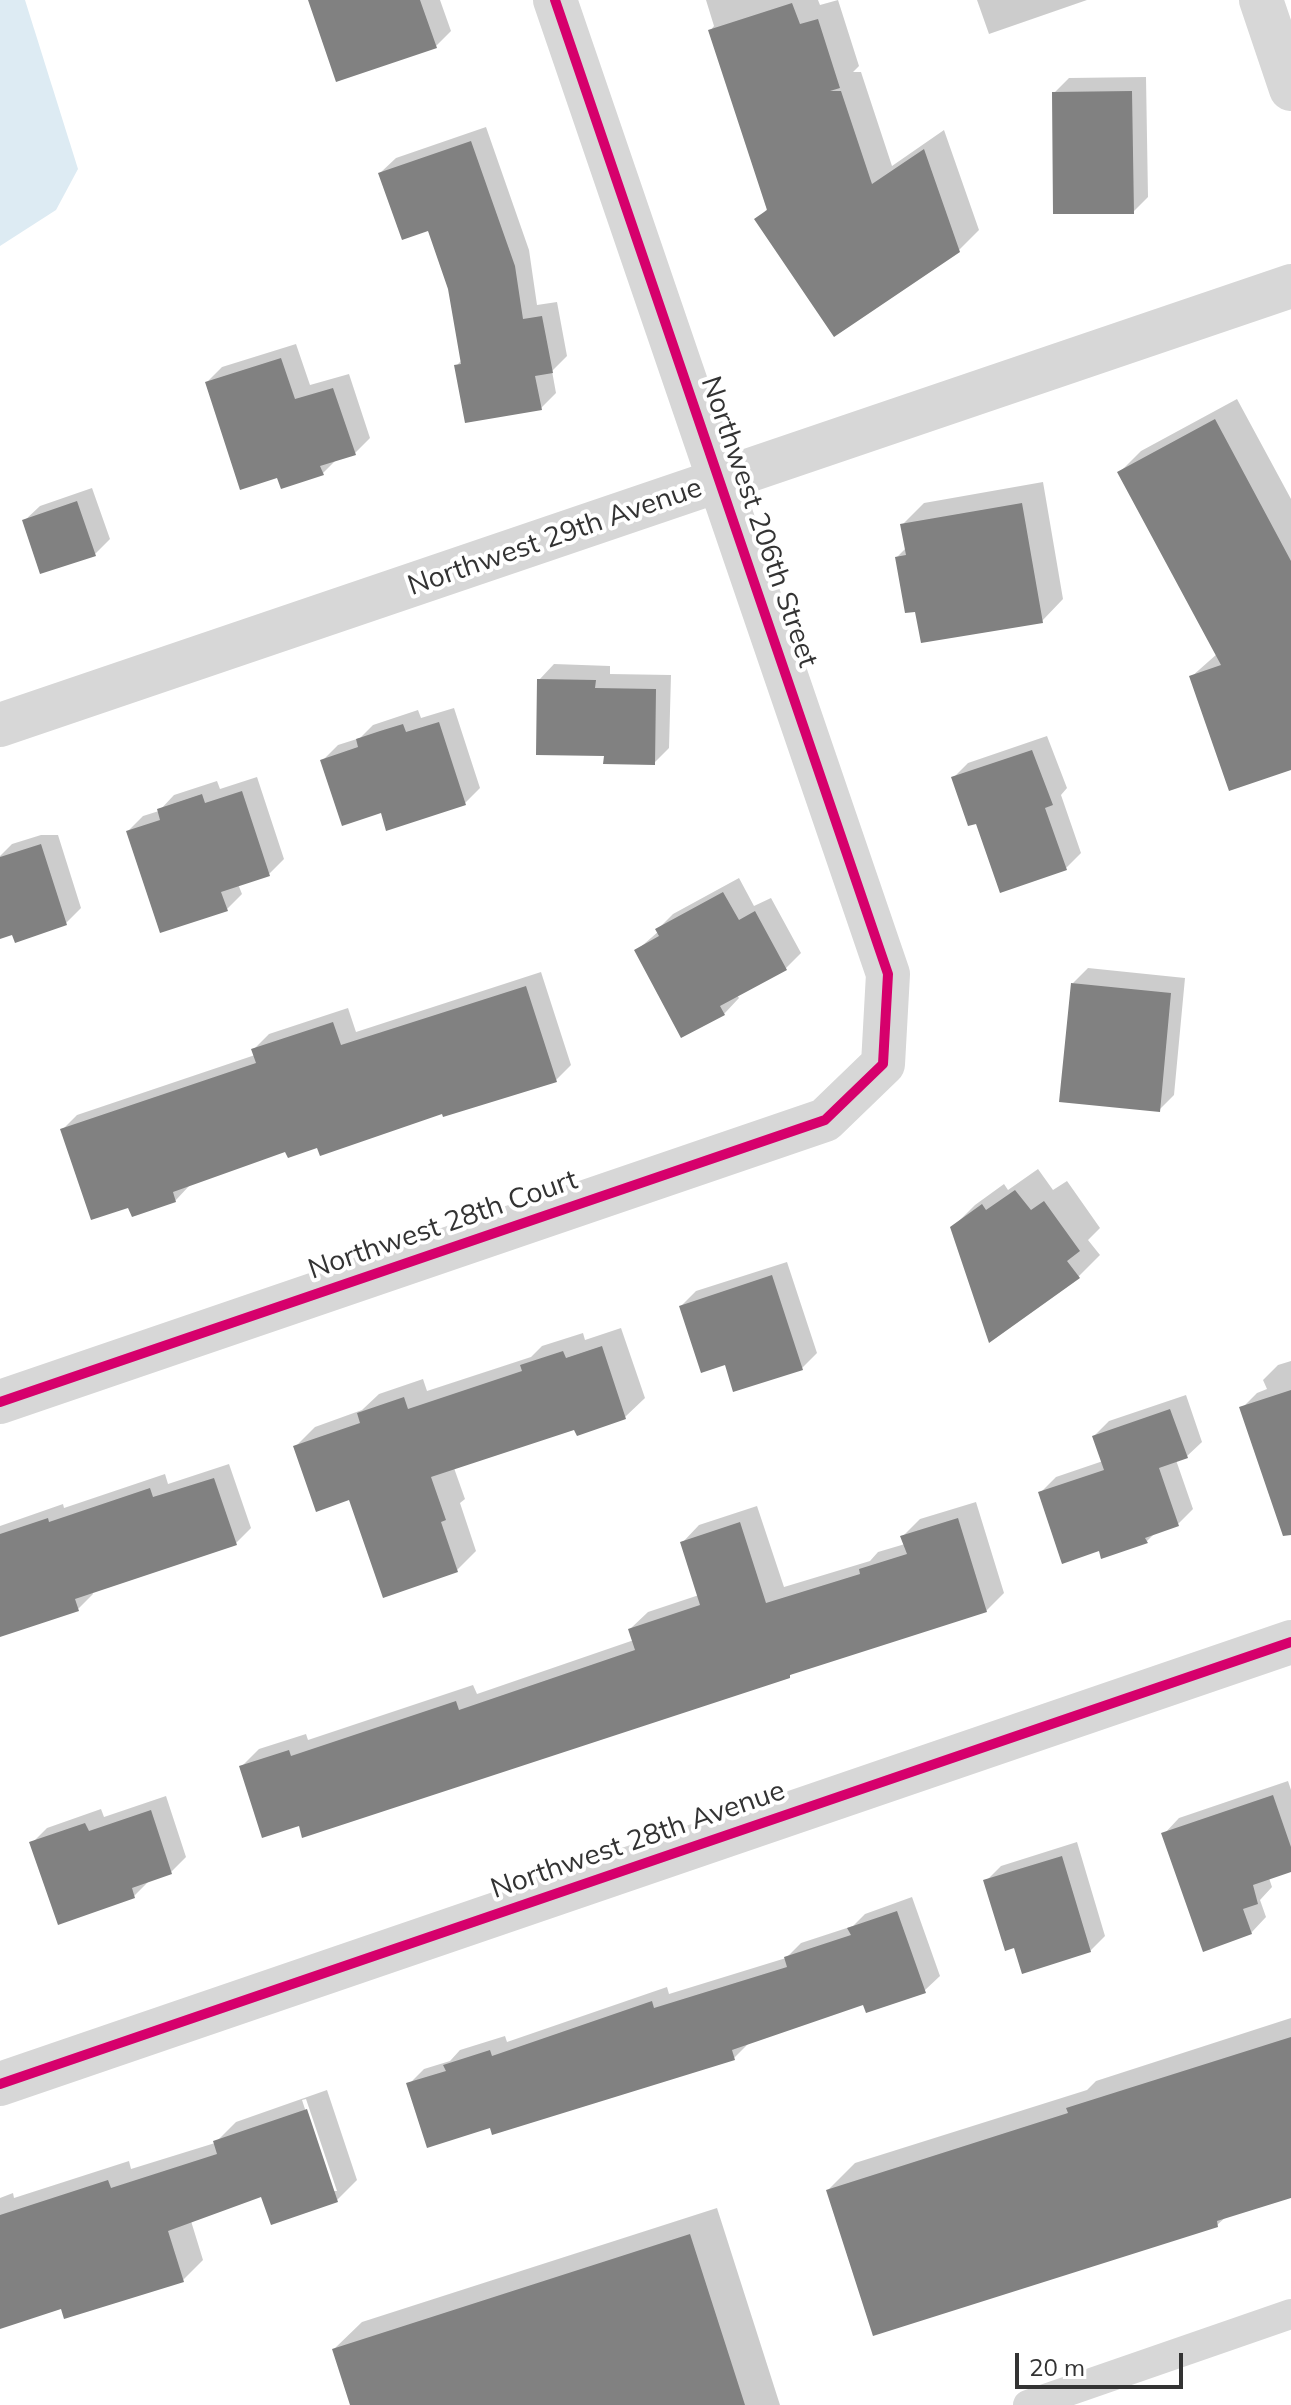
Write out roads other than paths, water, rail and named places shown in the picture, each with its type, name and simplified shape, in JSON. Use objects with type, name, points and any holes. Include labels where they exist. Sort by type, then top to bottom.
[{"type":"street","name":"Northwest 206th Street","points":[[555,0],[888,974],[883,1064]]},
{"type":"street","points":[[1261,0],[1291,89]]},
{"type":"street","name":"Northwest 29th Avenue","points":[[0,725],[1291,286]]},
{"type":"street","name":"Northwest 28th Court","points":[[0,1402],[825,1120],[883,1064]]},
{"type":"street","name":"Northwest 28th Avenue","points":[[0,2084],[1291,1642]]},
{"type":"lane","points":[[1028,2405],[1291,2314]]}]
